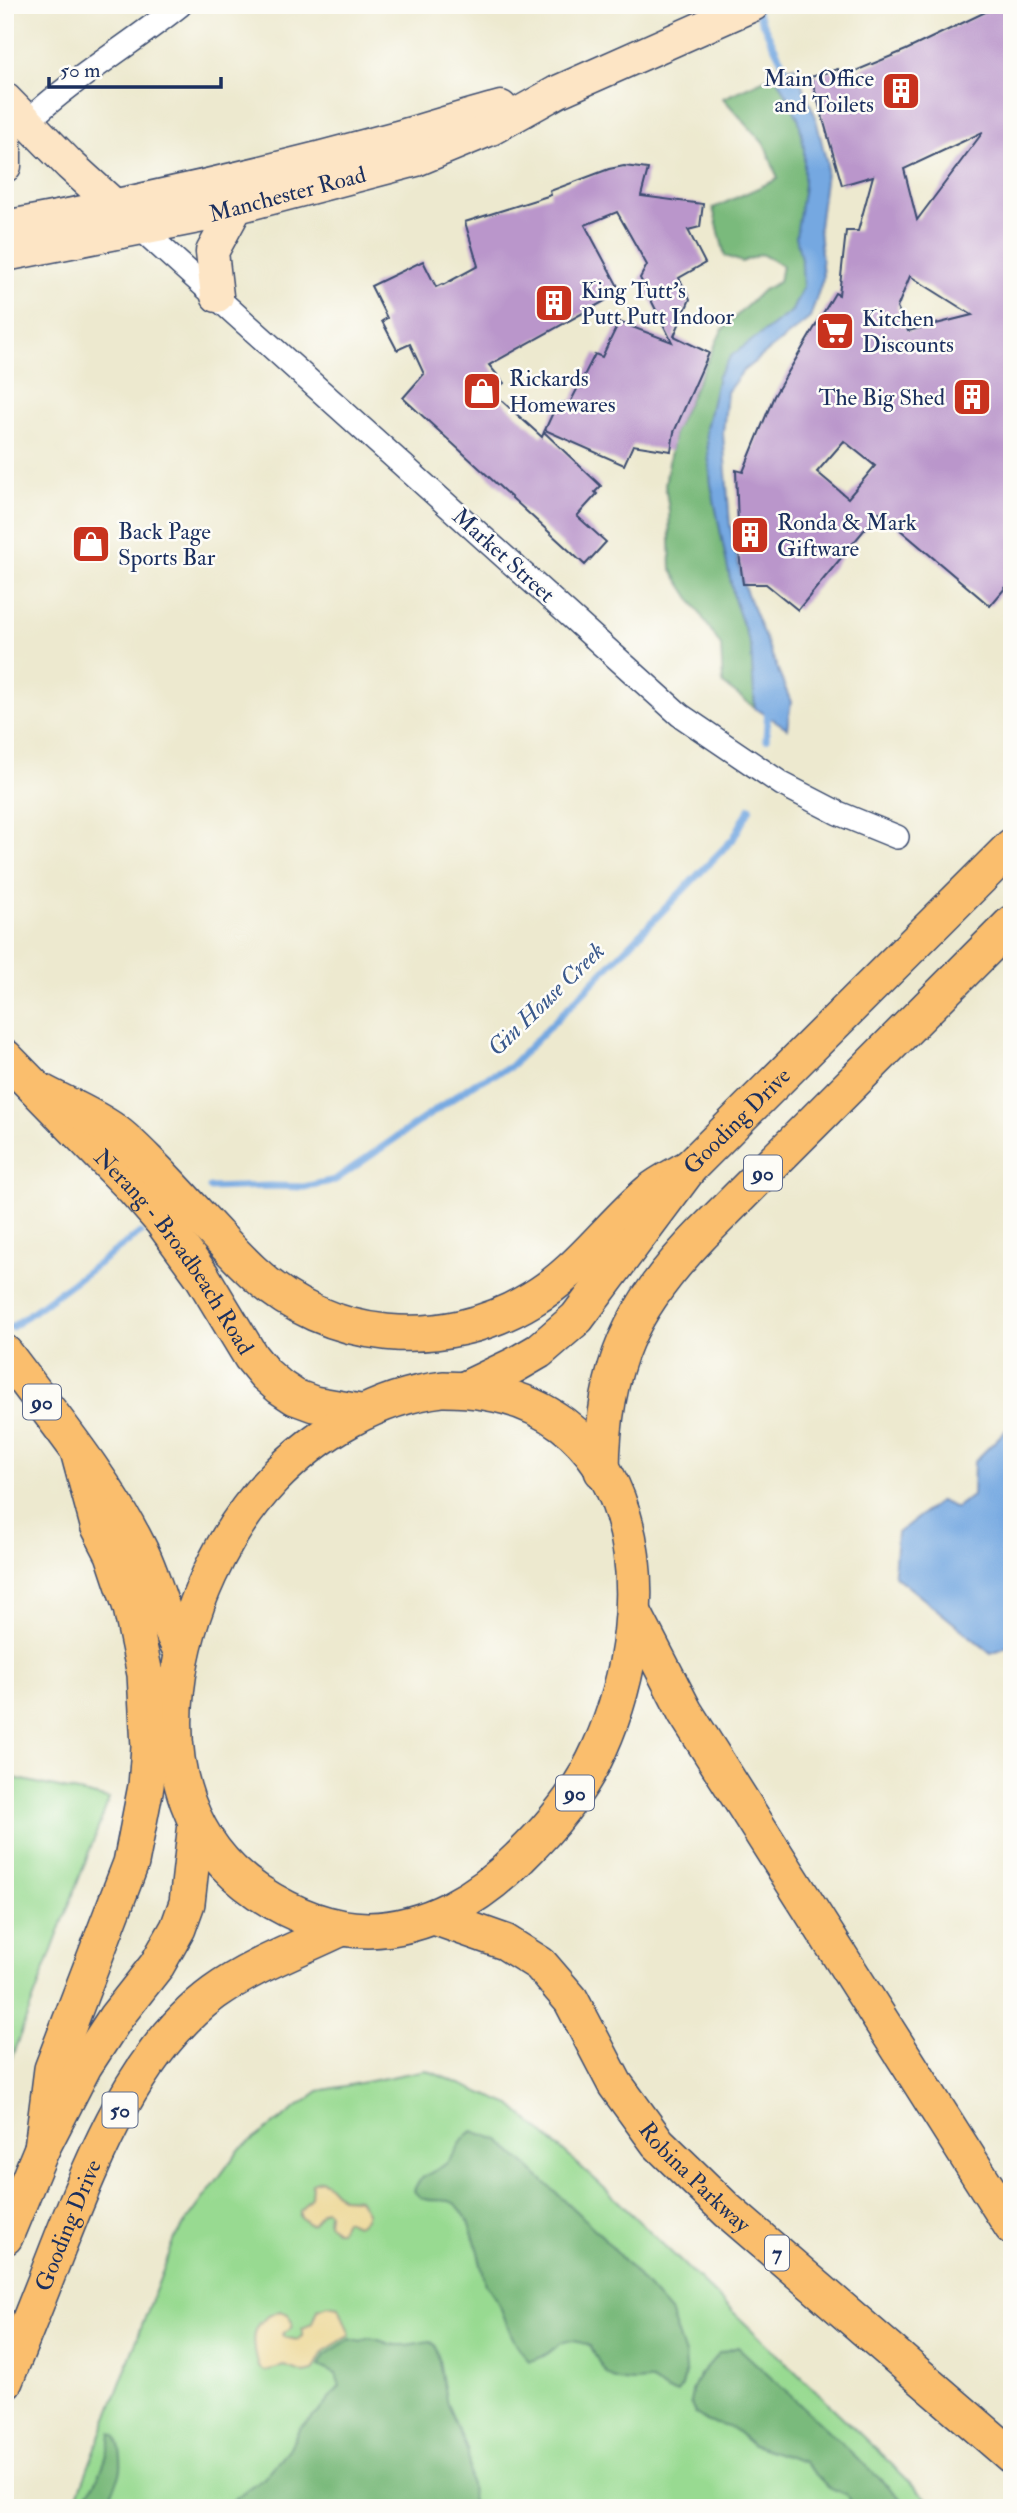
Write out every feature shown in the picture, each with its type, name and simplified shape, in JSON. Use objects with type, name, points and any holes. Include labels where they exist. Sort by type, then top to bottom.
[{"type":"main road","name":"Gooding Drive","points":[[465,1389],[515,1366],[539,1351],[577,1318],[690,1167],[1012,846]]},
{"type":"main road","name":"90","points":[[5,1353],[112,1500],[140,1550],[156,1588],[166,1618],[183,1653],[175,1697],[176,1751],[180,1778],[196,1823],[214,1850],[231,1870],[275,1903],[295,1913],[342,1928],[391,1928],[413,1925],[434,1917],[460,1904],[494,1881],[518,1860],[563,1811],[598,1754],[609,1728],[621,1692],[635,1615],[630,1539],[617,1498],[603,1471],[604,1419],[612,1377],[639,1313],[664,1276],[712,1224],[1012,923]]},
{"type":"main road","name":"Nerang - Broadbeach Road","points":[[5,1057],[162,1221],[202,1276],[251,1357],[265,1374],[295,1397],[314,1404],[360,1412]]},
{"type":"main road","name":"90","points":[[40,1091],[114,1131],[169,1183],[240,1260],[277,1292],[321,1316],[376,1332],[429,1334],[484,1322],[510,1311],[550,1287],[650,1192],[690,1167]]},
{"type":"main road","points":[[183,1653],[190,1625],[212,1568],[249,1508],[272,1480],[298,1455],[360,1412],[419,1392],[465,1389],[519,1399],[540,1409],[580,1439],[603,1471]]},
{"type":"main road","points":[[42,2148],[52,2068],[131,1863],[146,1786],[149,1747],[145,1674],[134,1620],[120,1573],[98,1525],[78,1451]]},
{"type":"main road","points":[[635,1615],[685,1712],[1012,2227]]},
{"type":"main road","name":"50","points":[[5,2237],[42,2148],[99,2041],[157,1965],[178,1928],[187,1903],[196,1823]]},
{"type":"main road","name":"Robina Parkway","points":[[434,1917],[496,1938],[540,1964],[571,2000],[615,2084],[658,2143],[728,2211],[1012,2456]]},
{"type":"main road","name":"Gooding Drive","points":[[5,2381],[90,2170],[128,2097],[157,2054],[193,2012],[214,1994],[261,1965],[342,1928]]},
{"type":"street","points":[[5,166],[16,132],[66,87],[145,34],[180,5]]},
{"type":"street","name":"Manchester Road","points":[[5,255],[236,208],[416,160],[491,129],[557,92],[753,5]]},
{"type":"street","name":"Manchester Road","points":[[5,227],[114,206],[368,145],[557,92]]},
{"type":"street","points":[[5,99],[16,132],[141,229]]},
{"type":"street","points":[[217,296],[212,252],[236,208]]},
{"type":"street","name":"Market Street","points":[[141,229],[680,715],[782,784],[838,813],[897,837]]},
{"type":"green space","points":[[776,74],[799,120],[804,147],[806,166],[802,200],[803,287],[792,311],[731,357],[718,376],[706,429],[711,484],[725,554],[735,602],[751,647],[755,708],[723,684],[721,646],[671,569],[669,510],[665,485],[674,432],[722,330],[763,290],[779,282],[782,265],[761,254],[742,262],[725,256],[713,208],[778,179],[765,145],[723,98]]},
{"type":"green space","points":[[5,1776],[109,1799],[5,2075]]},
{"type":"green space","points":[[426,2070],[511,2105],[598,2182],[937,2508],[73,2508],[176,2236],[239,2150],[319,2091]]},
{"type":"green space","points":[[473,2131],[499,2140],[603,2237],[670,2312],[685,2355],[686,2370],[682,2386],[677,2393],[651,2381],[625,2381],[611,2377],[590,2346],[578,2342],[563,2342],[547,2354],[529,2361],[514,2339],[497,2301],[486,2285],[474,2237],[464,2214],[457,2205],[449,2201],[426,2200],[414,2191],[424,2177],[448,2162],[465,2137]]},
{"type":"green space","points":[[368,2338],[396,2345],[431,2341],[436,2346],[447,2404],[468,2452],[471,2498],[475,2508],[222,2508],[264,2478],[289,2449],[300,2428],[318,2413],[340,2386],[336,2374],[319,2366],[325,2355],[350,2339],[361,2342]]},
{"type":"green space","points":[[738,2347],[911,2508],[854,2508],[846,2495],[827,2486],[804,2462],[753,2445],[732,2428],[708,2422],[695,2413],[690,2403],[692,2390],[699,2376],[719,2353]]},
{"type":"green space","points":[[111,2433],[116,2435],[121,2457],[117,2482],[100,2508],[78,2508],[100,2473]]},
{"type":"sand","points":[[321,2180],[341,2198],[359,2199],[367,2212],[364,2220],[356,2225],[345,2220],[340,2231],[336,2231],[328,2223],[329,2213],[326,2210],[309,2225],[300,2216],[300,2211],[311,2197],[312,2183]]},
{"type":"sand","points":[[327,2305],[339,2307],[350,2335],[323,2352],[313,2371],[305,2373],[284,2366],[265,2371],[259,2367],[254,2340],[263,2320],[280,2311],[288,2314],[293,2321],[292,2327],[282,2334],[297,2340],[302,2336],[302,2329],[312,2323],[317,2309]]},
{"type":"water","points":[[794,66],[815,115],[827,164],[819,227],[823,278],[810,318],[743,371],[727,392],[723,433],[730,525],[743,584],[791,702],[787,728],[755,708],[751,647],[735,602],[725,554],[711,484],[706,429],[718,376],[731,356],[792,311],[803,287],[802,264],[796,236],[804,186],[804,147],[799,120],[776,74]]},
{"type":"water","points":[[1008,1428],[1012,1431],[1012,1645],[991,1653],[894,1575],[897,1533],[940,1501],[956,1508],[973,1495],[974,1462]]},
{"type":"building","points":[[1000,5],[1012,5],[1012,580],[990,606],[879,512],[798,610],[766,584],[743,584],[736,470],[743,472],[774,396],[835,293],[839,295],[846,231],[858,231],[873,176],[842,185],[811,77],[838,69],[841,77],[906,50]],"holes":[[[983,132],[917,220],[904,169]],[[910,276],[972,315],[908,331],[897,308]],[[844,441],[875,466],[848,498],[817,472]]]},
{"type":"building","points":[[624,166],[648,169],[641,196],[703,204],[700,227],[688,230],[705,263],[679,278],[690,299],[674,336],[709,353],[674,432],[671,451],[633,445],[624,465],[545,430],[555,408],[558,410],[562,402],[569,405],[595,354],[602,357],[619,322],[672,342],[640,278],[647,265],[617,212],[585,225],[621,292],[489,365],[504,383],[492,392],[542,437],[544,432],[601,486],[577,516],[606,542],[585,565],[403,398],[424,374],[410,344],[397,350],[382,321],[387,318],[371,286],[423,261],[436,287],[443,285],[478,266],[465,222],[551,195],[550,191]]},
{"type":"waterway","name":"Gin House Creek","points":[[757,12],[789,76]]},
{"type":"waterway","name":"Gin House Creek","points":[[766,739],[768,708]]},
{"type":"waterway","name":"Gin House Creek","points":[[210,1188],[304,1187],[335,1180],[475,1083],[510,1067],[733,839],[750,808]]},
{"type":"waterway","name":"Gin House Creek","points":[[12,1327],[140,1233]]},
{"type":"place","name":"Main Office and Toilets","points":[[901,91]]},
{"type":"place","name":"King Tutt's Putt Putt Indoor","points":[[554,303]]},
{"type":"place","name":"Kitchen Discounts","points":[[835,331]]},
{"type":"place","name":"Rickards Homewares","points":[[482,391]]},
{"type":"place","name":"The Big Shed","points":[[972,397]]},
{"type":"place","name":"Ronda & Mark Giftware","points":[[750,535]]},
{"type":"place","name":"Back Page Sports Bar","points":[[91,544]]}]
